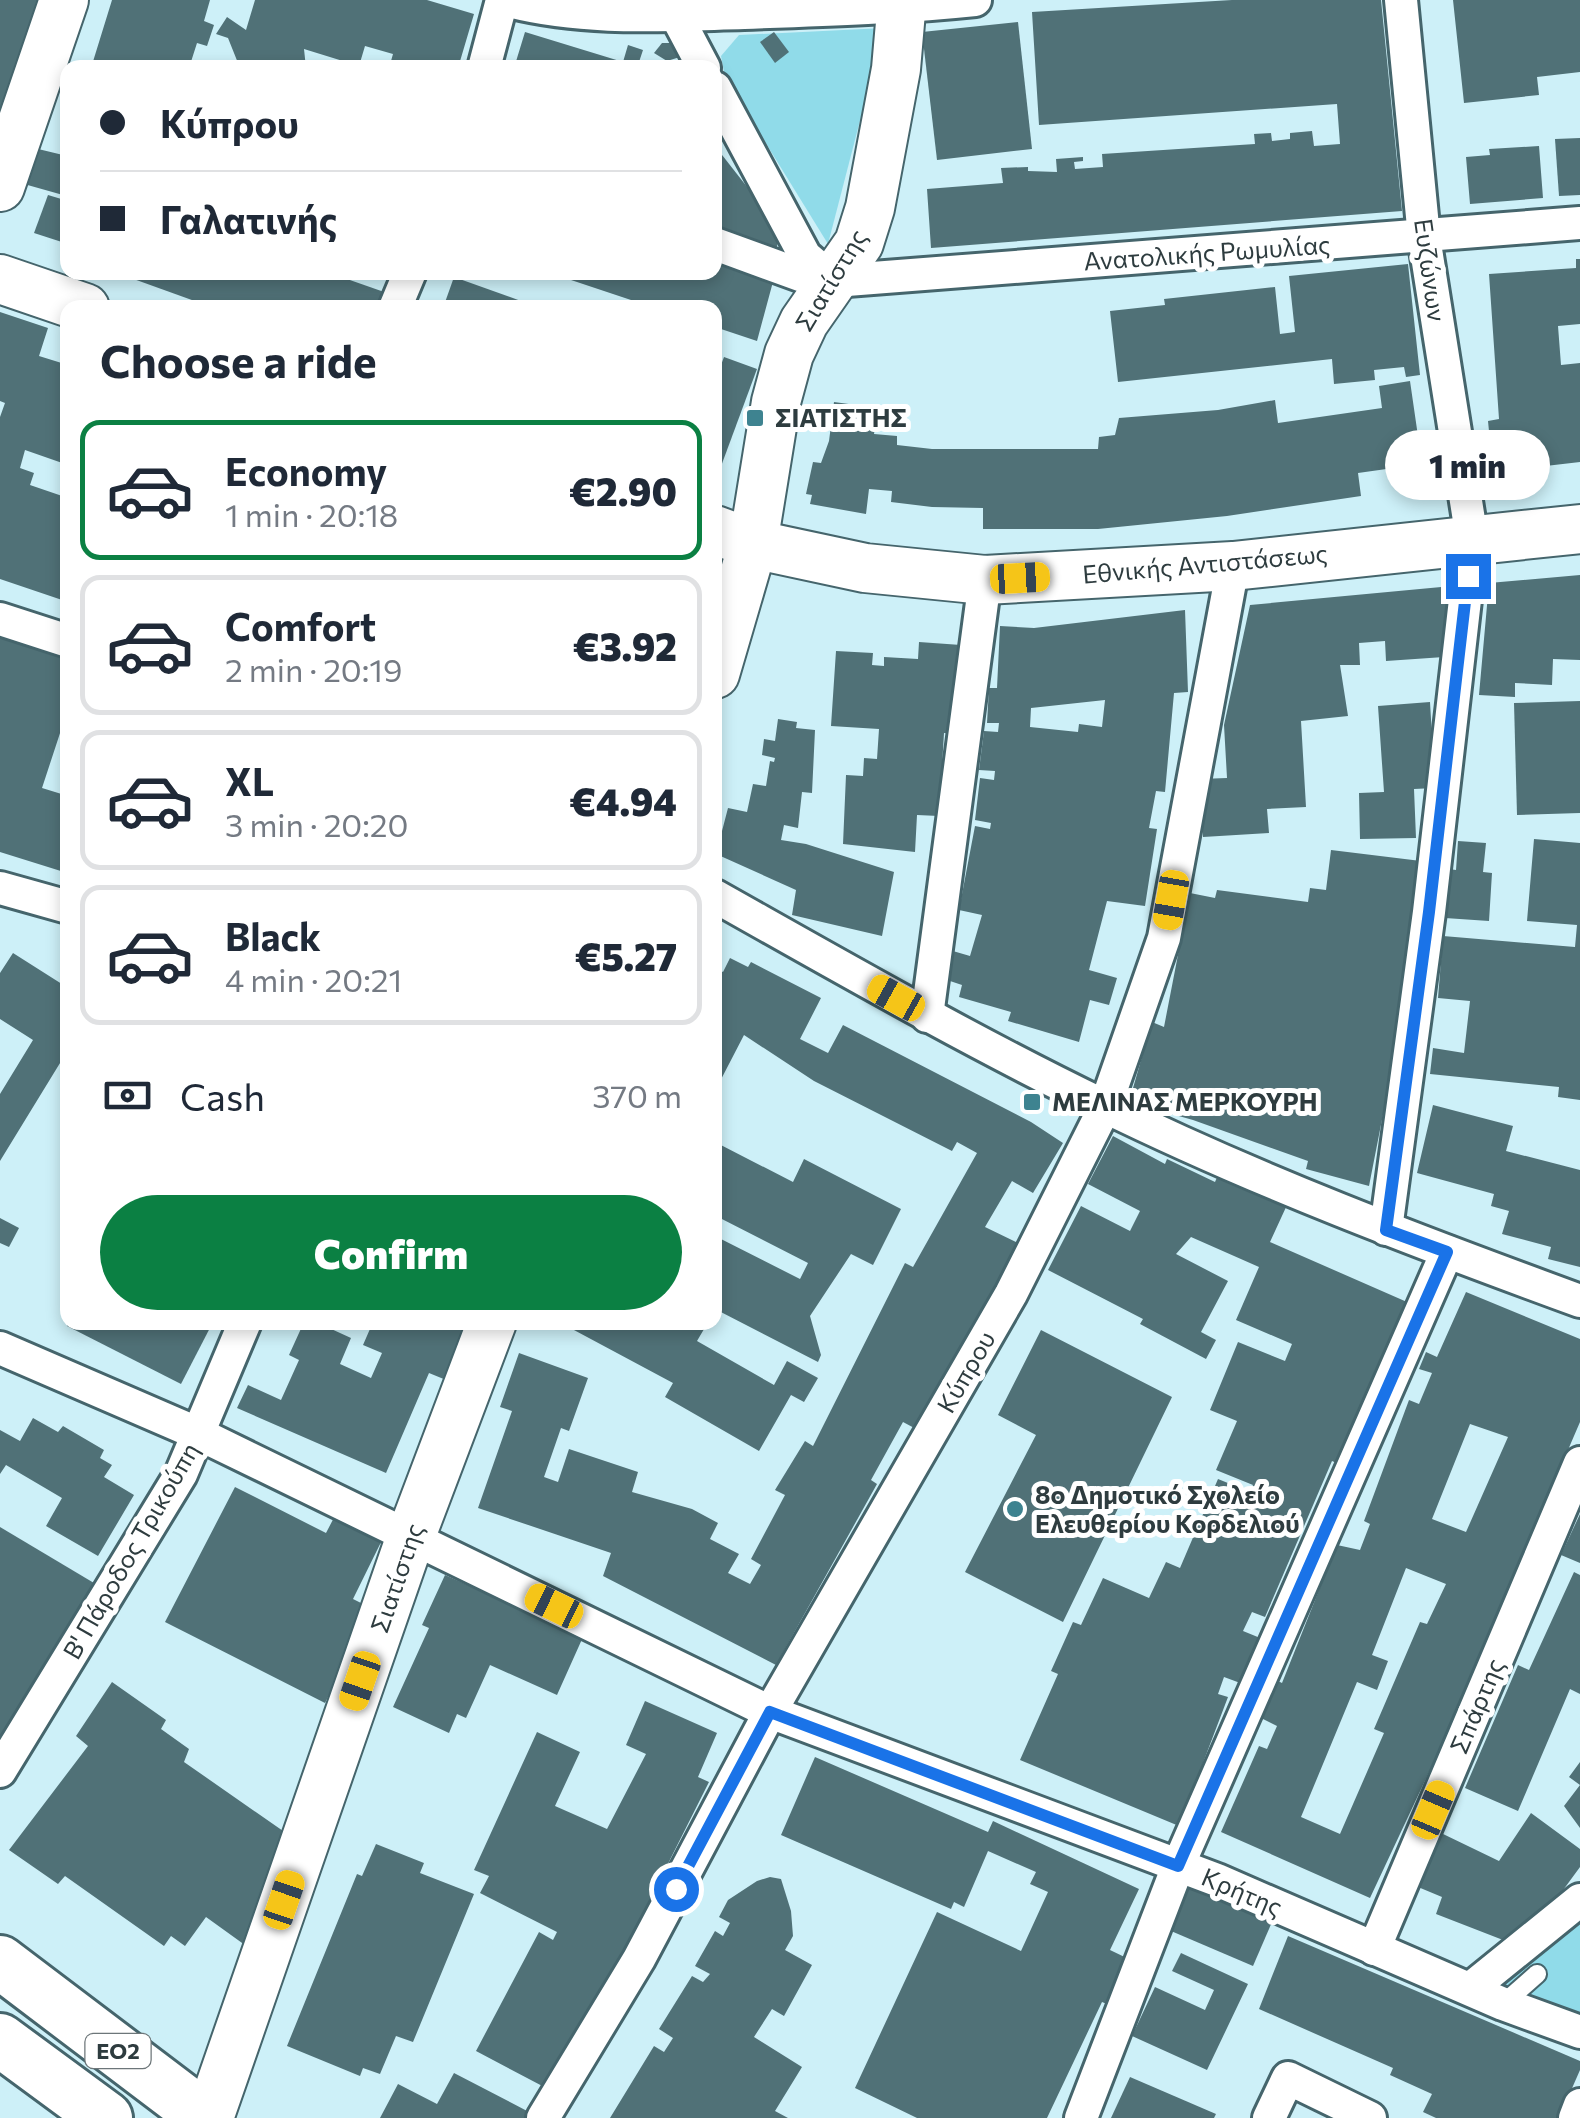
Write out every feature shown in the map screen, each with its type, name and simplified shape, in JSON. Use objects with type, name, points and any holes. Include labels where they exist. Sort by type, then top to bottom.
[{"type":"main road","name":"ΕΟ2","points":[[15,1973],[207,2118]]},
{"type":"main road","name":"ΕΟ2","points":[[0,2040],[106,2118]]},
{"type":"street","points":[[0,188],[64,0]]},
{"type":"street","points":[[486,60],[504,0],[563,12],[676,15],[976,0]]},
{"type":"street","name":"Ευζώνων","points":[[1386,1230],[1429,912],[1472,539],[1424,237],[1401,0]]},
{"type":"street","name":"Σιατίστης","points":[[722,624],[734,537],[784,370],[804,322],[859,243],[870,208],[894,80],[902,4]]},
{"type":"street","points":[[676,15],[700,60]]},
{"type":"street","points":[[722,101],[798,244],[834,281]]},
{"type":"street","name":"Ανατολικής Ρωμυλίας","points":[[722,247],[811,279],[834,281],[1580,224]]},
{"type":"street","points":[[0,279],[62,300]]},
{"type":"street","name":"Εθνικής Αντιστάσεως","points":[[734,537],[865,568],[985,580],[1233,566],[1580,529]]},
{"type":"street","name":"Κύπρου","points":[[544,2118],[639,1960],[770,1712],[1011,1294],[1106,1107],[1164,938],[1233,566]]},
{"type":"street","points":[[927,1016],[985,580]]},
{"type":"street","points":[[0,619],[60,638]]},
{"type":"street","points":[[0,888],[60,905]]},
{"type":"street","points":[[722,900],[927,1016],[1106,1107],[1386,1230],[1580,1301]]},
{"type":"street","points":[[1081,2118],[1178,1866],[1447,1252]]},
{"type":"street","name":"Β' Πάροδος Τρικούπη","points":[[0,1771],[181,1474],[243,1330]]},
{"type":"street","name":"Σιατίστης","points":[[207,2118],[411,1536],[489,1330]]},
{"type":"street","name":"Κρήτης","points":[[0,1348],[199,1434],[770,1712],[1178,1866],[1503,2004],[1580,2032]]},
{"type":"street","name":"Σπάρτης","points":[[1374,1950],[1580,1463]]},
{"type":"street","points":[[1470,1988],[1580,1900]]},
{"type":"street","points":[[1268,2118],[1288,2078],[1370,2118]]},
{"type":"street","points":[[1575,2118],[1580,2105]]},
{"type":"lane","points":[[1503,2004],[1537,1974]]},
{"type":"shaded area","points":[[884,28],[828,244],[725,77],[721,56],[739,35]]},
{"type":"shaded area","points":[[1580,1900],[1580,2032],[1470,1989]]},
{"type":"building","points":[[0,0],[42,0],[0,141]]},
{"type":"building","points":[[112,0],[210,0],[204,21],[214,25],[207,46],[197,43],[192,60],[93,60]]},
{"type":"building","points":[[255,0],[427,0],[474,14],[460,60],[391,60],[393,54],[365,46],[361,60],[340,60],[304,49],[305,60],[237,60],[228,38],[216,34],[227,17],[246,30]]},
{"type":"building","points":[[1232,0],[1381,0],[1402,211],[931,248],[927,189],[1003,183],[1001,168],[1057,172],[1056,159],[1083,157],[1083,161],[1074,162],[1075,169],[1103,167],[1102,154],[1255,144],[1254,134],[1271,133],[1272,141],[1290,139],[1290,133],[1312,131],[1314,146],[1340,144],[1337,104],[1039,125],[1032,12]]},
{"type":"building","points":[[1453,0],[1580,0],[1580,72],[1537,77],[1539,95],[1464,103]]},
{"type":"building","points":[[1018,22],[1032,149],[937,160],[922,32]]},
{"type":"building","points":[[525,32],[616,60],[516,60]]},
{"type":"building","points":[[774,32],[789,52],[775,63],[760,42]]},
{"type":"building","points":[[662,43],[680,43],[680,57],[665,60],[654,53]]},
{"type":"building","points":[[628,45],[643,50],[640,60],[624,60]]},
{"type":"building","points":[[1580,138],[1580,195],[1559,196],[1555,139]]},
{"type":"building","points":[[1539,146],[1543,198],[1470,204],[1466,157],[1490,155],[1489,149]]},
{"type":"building","points":[[34,148],[60,154],[60,194],[24,184]]},
{"type":"building","points":[[722,155],[780,229],[775,258],[722,235]]},
{"type":"building","points":[[48,195],[60,199],[60,241],[34,233]]},
{"type":"building","points":[[722,258],[774,278],[757,341],[722,329],[722,300],[631,300],[571,280],[722,280]]},
{"type":"building","points":[[1576,259],[1580,259],[1580,324],[1558,326],[1561,365],[1580,363],[1580,462],[1493,472],[1488,421],[1499,419],[1489,274],[1576,268]]},
{"type":"building","points":[[1408,264],[1420,375],[1406,377],[1404,367],[1374,370],[1375,380],[1334,384],[1332,359],[1118,382],[1110,311],[1165,305],[1164,299],[1275,287],[1280,334],[1295,332],[1289,276]]},
{"type":"building","points":[[136,280],[350,280],[387,293],[385,300],[192,300]]},
{"type":"building","points":[[453,280],[462,280],[518,300],[446,300]]},
{"type":"building","points":[[0,312],[48,328],[39,356],[60,363],[60,462],[25,450],[20,468],[34,473],[30,485],[60,495],[60,599],[0,579],[0,417],[5,403],[0,401]]},
{"type":"building","points":[[724,357],[757,369],[722,464]]},
{"type":"building","points":[[1410,381],[1422,464],[1358,473],[1361,496],[1227,516],[1098,529],[983,529],[983,508],[891,502],[892,491],[869,489],[866,514],[810,504],[812,495],[806,494],[813,462],[821,463],[829,441],[834,402],[878,408],[874,434],[897,436],[897,445],[932,449],[1098,449],[1099,437],[1115,435],[1119,418],[1218,410],[1275,400],[1278,423],[1382,408],[1379,386]]},
{"type":"building","points":[[1580,575],[1580,660],[1553,659],[1552,685],[1515,683],[1515,697],[1479,695],[1489,583]]},
{"type":"building","points":[[1452,586],[1444,657],[1386,661],[1385,641],[1359,643],[1360,665],[1340,665],[1348,716],[1301,721],[1306,807],[1267,809],[1269,833],[1203,837],[1200,779],[1227,778],[1224,725],[1250,605]]},
{"type":"building","points":[[1185,610],[1188,692],[1174,693],[1165,792],[1156,791],[1149,828],[1157,829],[1145,906],[1107,901],[1089,970],[1117,978],[1109,1005],[1090,1000],[1079,1042],[1008,1021],[1011,1012],[959,997],[962,985],[938,977],[946,949],[970,956],[982,915],[959,910],[975,826],[990,829],[991,823],[975,820],[980,778],[994,780],[995,771],[979,770],[984,731],[998,732],[999,723],[987,723],[989,688],[997,688],[1000,626],[1034,628]],"holes":[[[1105,700],[1102,727],[1079,724],[1078,732],[1030,727],[1031,708]]]},
{"type":"building","points":[[0,638],[60,657],[60,733],[42,788],[60,794],[60,871],[0,852]]},
{"type":"building","points":[[919,642],[961,645],[955,734],[944,733],[939,816],[917,815],[915,852],[843,844],[846,775],[863,776],[864,758],[877,759],[879,729],[831,726],[836,651],[873,653],[872,665],[884,666],[884,657],[918,659]]},
{"type":"building","points":[[1580,701],[1580,813],[1517,815],[1514,703]]},
{"type":"building","points":[[1430,702],[1435,788],[1414,789],[1416,838],[1360,839],[1359,793],[1384,792],[1378,706]]},
{"type":"building","points":[[778,719],[797,722],[796,728],[815,730],[812,793],[802,792],[798,828],[784,825],[781,840],[894,872],[882,936],[792,915],[796,890],[722,857],[722,831],[728,808],[747,812],[753,784],[766,786],[770,761],[775,758],[762,755],[764,739],[775,741]]},
{"type":"building","points":[[1534,839],[1580,843],[1580,1100],[1558,1097],[1559,1087],[1430,1074],[1433,1048],[1464,1053],[1470,1001],[1438,998],[1443,936],[1575,947],[1577,925],[1527,921]]},
{"type":"building","points":[[1458,841],[1486,843],[1483,872],[1492,873],[1489,921],[1445,918],[1449,869],[1456,870]]},
{"type":"building","points":[[1331,850],[1421,861],[1407,992],[1369,1186],[1306,1169],[1308,1161],[1129,1102],[1152,1022],[1164,1027],[1190,893],[1215,898],[1217,890],[1308,902],[1310,888],[1326,890]]},
{"type":"building","points":[[13,953],[60,983],[60,1063],[0,1161],[0,1094],[33,1040],[0,1019],[0,973]]},
{"type":"building","points":[[730,958],[748,967],[751,962],[821,998],[800,1039],[828,1053],[843,1025],[1031,1122],[1063,1143],[1033,1193],[1012,1181],[985,1227],[1020,1244],[918,1430],[903,1422],[871,1480],[877,1484],[776,1665],[603,1576],[611,1553],[478,1508],[512,1411],[500,1407],[519,1353],[588,1378],[569,1431],[561,1428],[544,1477],[558,1482],[569,1449],[638,1472],[632,1492],[692,1509],[718,1523],[710,1539],[739,1554],[728,1573],[750,1584],[761,1565],[751,1559],[785,1495],[775,1490],[805,1441],[813,1446],[905,1263],[913,1267],[977,1153],[957,1142],[952,1151],[814,1081],[744,1035],[722,1077],[723,972]]},
{"type":"building","points":[[1433,1105],[1513,1126],[1506,1151],[1580,1170],[1580,1267],[1548,1259],[1551,1247],[1502,1234],[1509,1211],[1491,1206],[1494,1194],[1417,1173]]},
{"type":"building","points":[[1113,1136],[1165,1164],[1167,1159],[1215,1182],[1218,1175],[1287,1205],[1270,1242],[1407,1302],[1341,1465],[1332,1461],[1265,1617],[1252,1612],[1243,1631],[1270,1642],[1251,1687],[1224,1677],[1218,1694],[1228,1697],[1179,1826],[1020,1760],[1058,1674],[1051,1671],[1073,1622],[1081,1625],[1103,1578],[1149,1598],[1166,1562],[1180,1568],[1218,1479],[1250,1492],[1253,1485],[1216,1470],[1237,1421],[1210,1410],[1238,1342],[1285,1361],[1292,1344],[1236,1320],[1259,1267],[1191,1237],[1176,1254],[1228,1281],[1201,1332],[1216,1340],[1206,1359],[1140,1324],[1143,1319],[1048,1270],[1081,1206],[1130,1231],[1140,1211],[1088,1184]]},
{"type":"building","points":[[722,1146],[793,1182],[804,1159],[901,1209],[873,1265],[851,1254],[810,1316],[821,1355],[818,1362],[722,1313],[722,1240],[800,1279],[808,1263],[722,1219]]},
{"type":"building","points":[[0,1218],[19,1228],[9,1247],[0,1243]]},
{"type":"building","points":[[1466,1292],[1580,1339],[1580,1422],[1437,1755],[1370,1898],[1221,1832],[1259,1746],[1267,1749],[1277,1726],[1257,1716],[1274,1679],[1282,1683],[1337,1545],[1360,1550],[1370,1524],[1364,1521],[1409,1400],[1419,1404],[1432,1373],[1419,1369],[1426,1352],[1437,1357]],"holes":[[[1470,1424],[1508,1437],[1466,1532],[1432,1519]],[[1406,1568],[1446,1584],[1427,1624],[1420,1622],[1374,1729],[1384,1733],[1340,1834],[1301,1817],[1357,1682],[1377,1690],[1388,1661],[1372,1655]]]},
{"type":"building","points":[[75,1330],[209,1330],[181,1384]]},
{"type":"building","points":[[300,1330],[334,1330],[351,1338],[340,1364],[371,1378],[382,1353],[363,1345],[370,1330],[474,1330],[451,1382],[429,1373],[386,1473],[237,1408],[248,1385],[281,1400],[299,1360],[289,1355]]},
{"type":"building","points":[[574,1330],[703,1330],[697,1341],[774,1385],[787,1361],[818,1378],[804,1402],[791,1395],[759,1451],[665,1397],[673,1383]]},
{"type":"building","points":[[1041,1330],[1172,1397],[1063,1622],[965,1572],[1036,1435],[998,1415]]},
{"type":"building","points":[[33,1418],[58,1432],[63,1426],[104,1450],[100,1458],[112,1465],[104,1477],[134,1495],[98,1556],[46,1526],[62,1498],[6,1465],[0,1474],[0,1430],[20,1441]]},
{"type":"building","points":[[235,1487],[326,1533],[339,1508],[386,1532],[353,1599],[373,1609],[325,1703],[165,1622]]},
{"type":"building","points":[[1580,1514],[1580,1563],[1561,1555]]},
{"type":"building","points":[[0,1527],[99,1586],[0,1746]]},
{"type":"building","points":[[1574,1572],[1580,1575],[1580,1694],[1570,1689],[1518,1811],[1465,1788],[1518,1665],[1529,1670]]},
{"type":"building","points":[[445,1575],[583,1637],[557,1695],[490,1665],[466,1718],[457,1714],[449,1733],[393,1707],[429,1628],[422,1625]]},
{"type":"building","points":[[112,1682],[166,1720],[161,1729],[189,1749],[184,1762],[296,1840],[260,1956],[206,1917],[185,1946],[171,1936],[164,1946],[65,1876],[58,1884],[9,1850],[88,1746],[76,1736]]},
{"type":"building","points":[[645,1701],[717,1733],[698,1777],[709,1782],[614,1971],[548,2089],[476,2051],[539,1932],[553,1940],[557,1932],[480,1893],[489,1876],[474,1870],[537,1732],[580,1752],[555,1806],[607,1829],[646,1754],[626,1745]]},
{"type":"building","points":[[815,1757],[988,1832],[993,1821],[1139,1889],[1110,1950],[1135,1962],[1114,2007],[1102,2002],[1047,2118],[917,2118],[855,2088],[937,1912],[1021,1951],[1048,1892],[1030,1884],[1036,1872],[988,1851],[964,1907],[954,1902],[951,1909],[781,1835]]},
{"type":"building","points":[[1580,1762],[1580,1785],[1569,1777]]},
{"type":"building","points":[[1580,1785],[1580,1828],[1564,1806]]},
{"type":"building","points":[[1531,1813],[1580,1849],[1580,1867],[1558,1897],[1503,1940],[1436,1914],[1442,1897],[1418,1887],[1441,1833],[1499,1861]]},
{"type":"building","points":[[376,1844],[424,1863],[420,1873],[474,1894],[413,2042],[396,2036],[380,2074],[363,2068],[360,2076],[287,2046],[357,1874],[362,1876]]},
{"type":"building","points":[[770,1877],[781,1879],[791,1911],[793,1936],[785,1950],[812,1965],[784,2016],[772,2009],[754,2037],[802,2067],[775,2111],[788,2118],[610,2118],[654,2046],[664,2052],[673,2038],[659,2029],[692,1976],[703,1982],[710,1974],[695,1966],[715,1931],[723,1936],[730,1923],[719,1917],[728,1900]]},
{"type":"building","points":[[1183,1883],[1275,1915],[1253,1966],[1164,1928]]},
{"type":"building","points":[[1288,1936],[1580,2061],[1580,2070],[1559,2118],[1436,2118],[1423,2112],[1432,2094],[1390,2075],[1393,2068],[1259,2009]]},
{"type":"building","points":[[1181,1953],[1248,1984],[1207,2070],[1132,2036],[1155,1987],[1205,2010],[1214,1990],[1172,1971]]},
{"type":"building","points":[[454,2073],[529,2112],[526,2118],[380,2118],[398,2084],[437,2104]]},
{"type":"building","points":[[1130,2077],[1216,2114],[1214,2118],[1111,2118]]},
{"type":"place","name":"ΣΙΑΤΙΣΤΗΣ","points":[[755,418]]},
{"type":"place","name":"ΜΕΛΙΝΑΣ ΜΕΡΚΟΥΡΗ","points":[[1032,1102]]},
{"type":"place","name":"8ο Δημοτικό Σχολείο Ελευθερίου Κορδελιού","points":[[1015,1509]]},
{"type":"route","points":[[676,1889],[770,1712],[1178,1866],[1447,1252],[1386,1230],[1429,912],[1468,576]]}]
